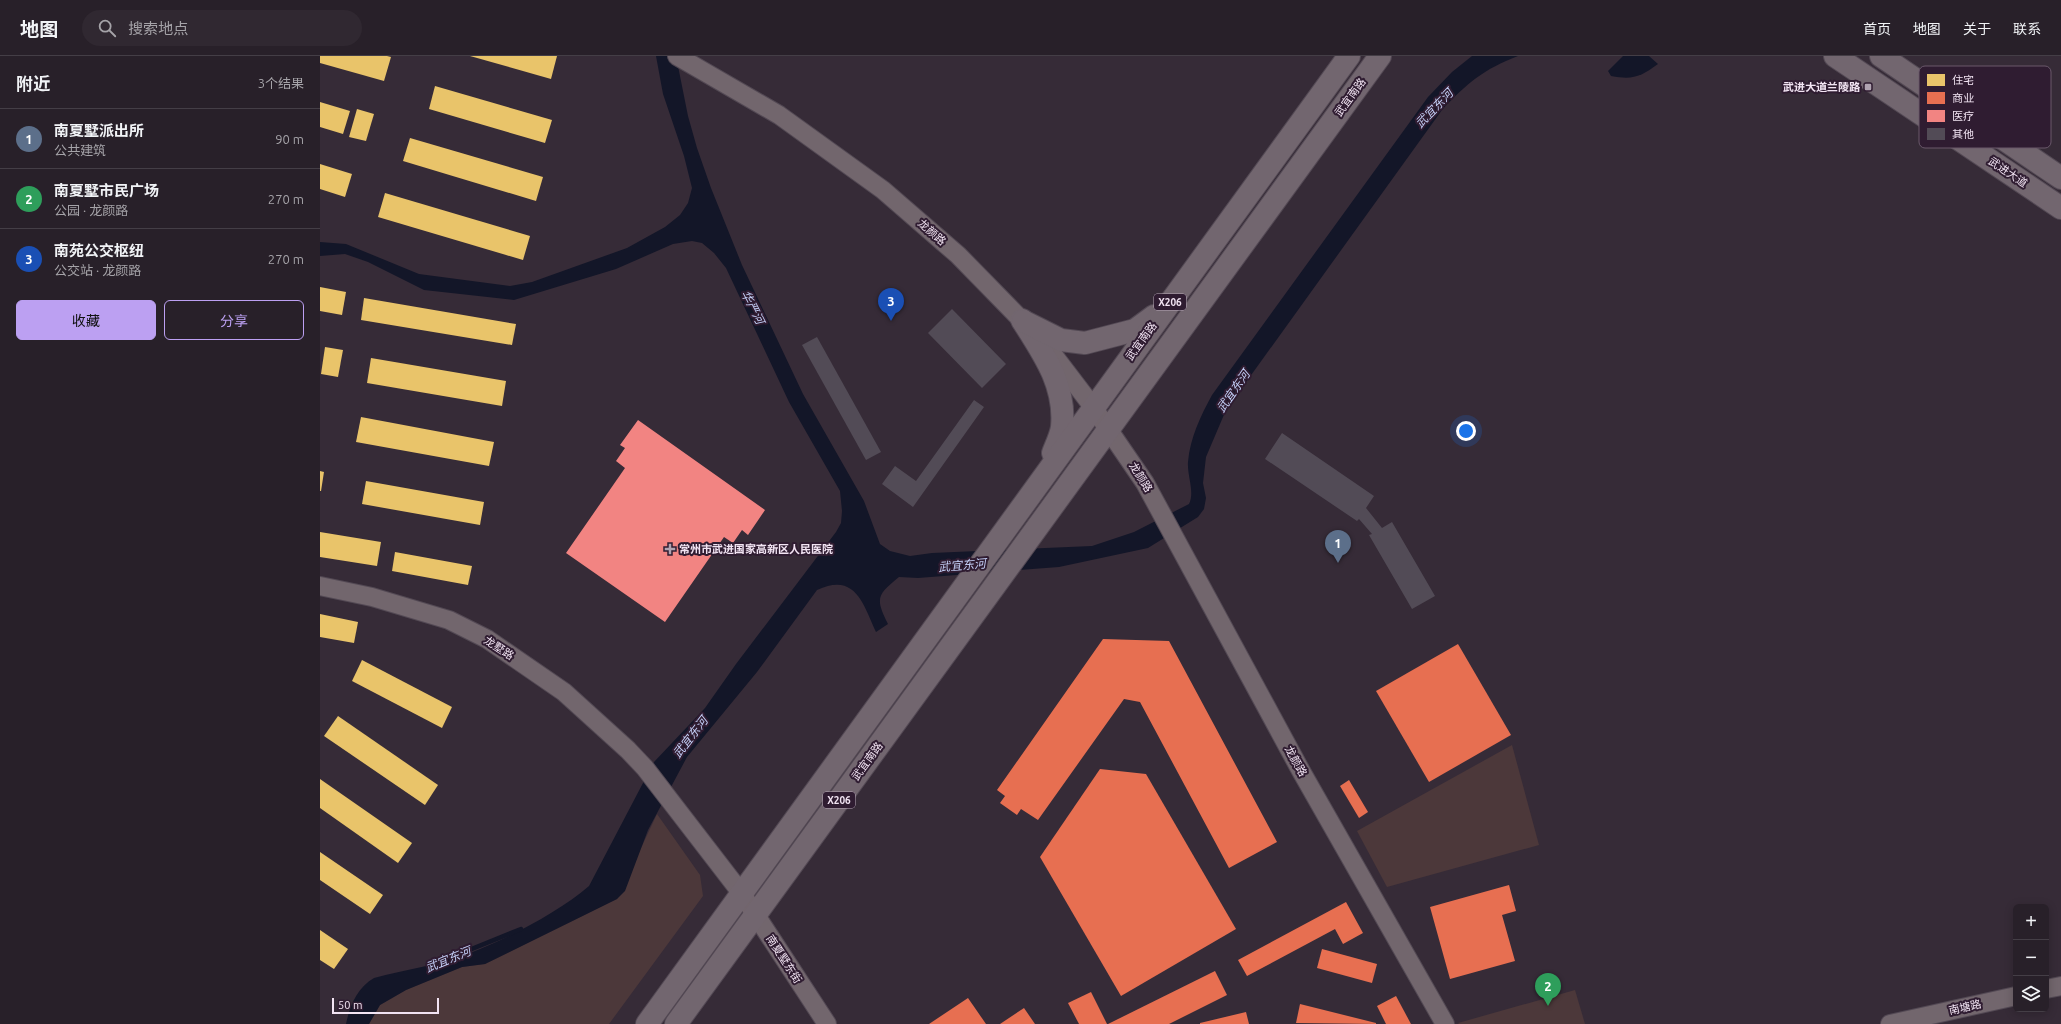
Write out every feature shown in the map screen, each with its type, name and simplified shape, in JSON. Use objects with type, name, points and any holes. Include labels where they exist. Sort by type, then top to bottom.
[{"type":"main road","name":"武宜南路","points":[[742,894],[961,589],[1349,56]]},
{"type":"main road","name":"武宜南路","points":[[676,1024],[1380,56]]},
{"type":"main road","name":"武进大道","points":[[1835,56],[1919,112]]},
{"type":"main road","points":[[1881,56],[1919,82]]},
{"type":"main road","name":"武进大道","points":[[1972,148],[2061,208]]},
{"type":"main road","points":[[2017,148],[2061,178]]},
{"type":"main road","points":[[1022,320],[1060,340],[1085,343],[1135,330],[1166,307]]},
{"type":"main road","points":[[1022,320],[1050,363],[1062,397],[1062,428],[1049,468]]},
{"type":"main road","name":"X206","points":[[647,1024],[742,894]]},
{"type":"street","name":"龙颜路","points":[[681,58],[779,115],[883,190],[958,255],[1045,344],[1109,428],[1145,483],[1301,771],[1445,1024]]},
{"type":"street","name":"龙墅路","points":[[320,586],[372,597],[449,620],[487,639],[564,692],[628,750],[645,768],[671,804],[742,894]]},
{"type":"street","name":"南夏墅东街","points":[[742,894],[827,1024]]},
{"type":"street","points":[[2049,988],[2061,986]]},
{"type":"street","name":"南塘路","points":[[1890,1024],[2013,997]]},
{"type":"shaded area","points":[[1512,745],[1539,845],[1387,887],[1357,831]]},
{"type":"shaded area","points":[[657,814],[700,875],[703,896],[609,1024],[369,1024],[380,1005],[406,990],[462,967],[485,964],[617,899]]},
{"type":"shaded area","points":[[1575,990],[1585,1024],[1458,1023]]},
{"type":"water","name":"华严河","points":[[656,56],[676,56],[688,116],[711,188],[742,265],[803,394],[864,501],[880,544],[890,551],[910,556],[932,553],[1092,546],[1134,532],[1189,504],[1191,499],[1191,489],[1188,467],[1189,453],[1197,427],[1212,395],[1428,97],[1452,72],[1472,56],[1518,56],[1495,66],[1468,84],[1442,110],[1226,410],[1206,457],[1203,483],[1206,498],[1204,509],[1198,517],[1148,548],[1059,567],[918,578],[899,577],[882,593],[880,598],[881,608],[888,624],[876,632],[862,601],[856,593],[849,588],[840,585],[830,585],[817,590],[757,672],[687,757],[648,830],[625,891],[617,899],[485,964],[462,967],[406,990],[380,1005],[369,1024],[346,1024],[355,998],[363,987],[374,978],[447,960],[485,947],[516,933],[548,915],[577,896],[589,886],[654,762],[705,708],[736,664],[836,532],[841,523],[842,511],[840,491],[789,402],[726,268],[714,253],[702,243],[692,241],[673,244],[616,269],[514,300],[424,290],[368,262],[345,254],[320,256],[320,242],[346,244],[419,274],[510,286],[532,282],[627,248],[665,227],[680,215],[688,203],[692,188],[684,156],[663,94]]},
{"type":"water","points":[[1623,56],[1649,56],[1658,64],[1641,75],[1625,78],[1611,76],[1608,71]]},
{"type":"building: 住宅","points":[[320,56],[391,57],[384,81],[320,63]]},
{"type":"building: 住宅","points":[[470,56],[557,56],[551,79]]},
{"type":"building: 住宅","points":[[435,86],[552,120],[545,143],[429,109]]},
{"type":"building: 住宅","points":[[320,102],[350,111],[343,134],[320,127]]},
{"type":"building: 住宅","points":[[357,109],[374,114],[366,141],[349,137]]},
{"type":"building: 住宅","points":[[410,138],[543,177],[536,201],[403,161]]},
{"type":"building: 住宅","points":[[320,164],[352,174],[345,197],[320,189]]},
{"type":"building: 住宅","points":[[385,193],[530,236],[523,260],[378,217]]},
{"type":"building: 住宅","points":[[320,287],[346,292],[342,315],[320,311]]},
{"type":"building: 住宅","points":[[364,298],[516,324],[512,345],[361,320]]},
{"type":"building: 住宅","points":[[325,347],[343,350],[338,377],[321,374]]},
{"type":"building: 住宅","points":[[371,358],[506,381],[502,406],[367,383]]},
{"type":"building: 住宅","points":[[361,417],[494,442],[489,466],[356,442]]},
{"type":"building: 住宅","points":[[320,471],[324,472],[321,491],[320,491]]},
{"type":"building: 住宅","points":[[366,481],[484,502],[480,525],[362,504]]},
{"type":"building: 住宅","points":[[320,532],[381,542],[377,566],[320,557]]},
{"type":"building: 住宅","points":[[395,552],[472,566],[468,585],[392,571]]},
{"type":"building: 住宅","points":[[320,614],[358,622],[354,643],[320,637]]},
{"type":"building: 住宅","points":[[362,660],[452,707],[442,728],[352,681]]},
{"type":"building: 住宅","points":[[338,716],[438,785],[425,805],[324,736]]},
{"type":"building: 住宅","points":[[320,779],[412,843],[398,863],[320,808]]},
{"type":"building: 住宅","points":[[320,852],[383,895],[370,914],[320,880]]},
{"type":"building: 住宅","points":[[320,930],[348,949],[334,969],[320,960]]},
{"type":"building: 商业","points":[[1103,639],[1169,641],[1277,842],[1229,868],[1140,702],[1124,699],[1038,820],[1021,809],[1017,815],[1000,803],[1005,796],[997,790]]},
{"type":"building: 商业","points":[[1458,644],[1511,735],[1429,782],[1376,691]]},
{"type":"building: 商业","points":[[1100,769],[1146,774],[1236,929],[1121,996],[1040,857]]},
{"type":"building: 商业","points":[[1349,780],[1368,812],[1359,818],[1340,786]]},
{"type":"building: 商业","points":[[1509,885],[1516,911],[1502,915],[1515,961],[1450,979],[1430,907]]},
{"type":"building: 商业","points":[[1346,902],[1363,933],[1343,944],[1335,929],[1247,976],[1238,960]]},
{"type":"building: 商业","points":[[1322,949],[1377,964],[1372,983],[1317,968]]},
{"type":"building: 商业","points":[[1215,971],[1227,995],[1169,1024],[1108,1024]]},
{"type":"building: 商业","points":[[1091,992],[1107,1024],[1079,1024],[1068,1003]]},
{"type":"building: 商业","points":[[1396,996],[1411,1024],[1386,1024],[1377,1006]]},
{"type":"building: 商业","points":[[968,998],[986,1024],[929,1024]]},
{"type":"building: 商业","points":[[1300,1004],[1376,1023],[1376,1024],[1296,1023]]},
{"type":"building: 商业","points":[[1024,1008],[1035,1024],[1000,1024]]},
{"type":"building: 商业","points":[[1246,1012],[1249,1024],[1200,1024],[1200,1023]]},
{"type":"building: 医疗","points":[[638,420],[765,510],[748,535],[742,530],[733,543],[724,537],[665,622],[566,553],[625,468],[616,461],[625,448],[620,445]]},
{"type":"building: 其他","points":[[952,309],[1006,364],[982,388],[928,333]]},
{"type":"building: 其他","points":[[817,337],[881,452],[866,460],[802,345]]},
{"type":"building: 其他","points":[[974,400],[984,407],[913,507],[882,484],[895,466],[916,481]]},
{"type":"building: 其他","points":[[1282,433],[1374,496],[1366,508],[1382,528],[1392,522],[1435,596],[1412,609],[1369,535],[1372,534],[1359,519],[1357,521],[1265,459]]},
{"type":"waterway","name":"武宜东河","points":[[442,961],[521,929]]},
{"type":"place","name":"武进大道兰陵路","points":[[1868,87]]},
{"type":"place","name":"南苑公交枢纽","points":[[891,321]]},
{"type":"place","name":"常州市武进国家高新区人民医院","points":[[670,549]]},
{"type":"place","name":"南夏墅派出所","points":[[1338,563]]},
{"type":"place","name":"南夏墅市民广场","points":[[1548,1006]]}]
